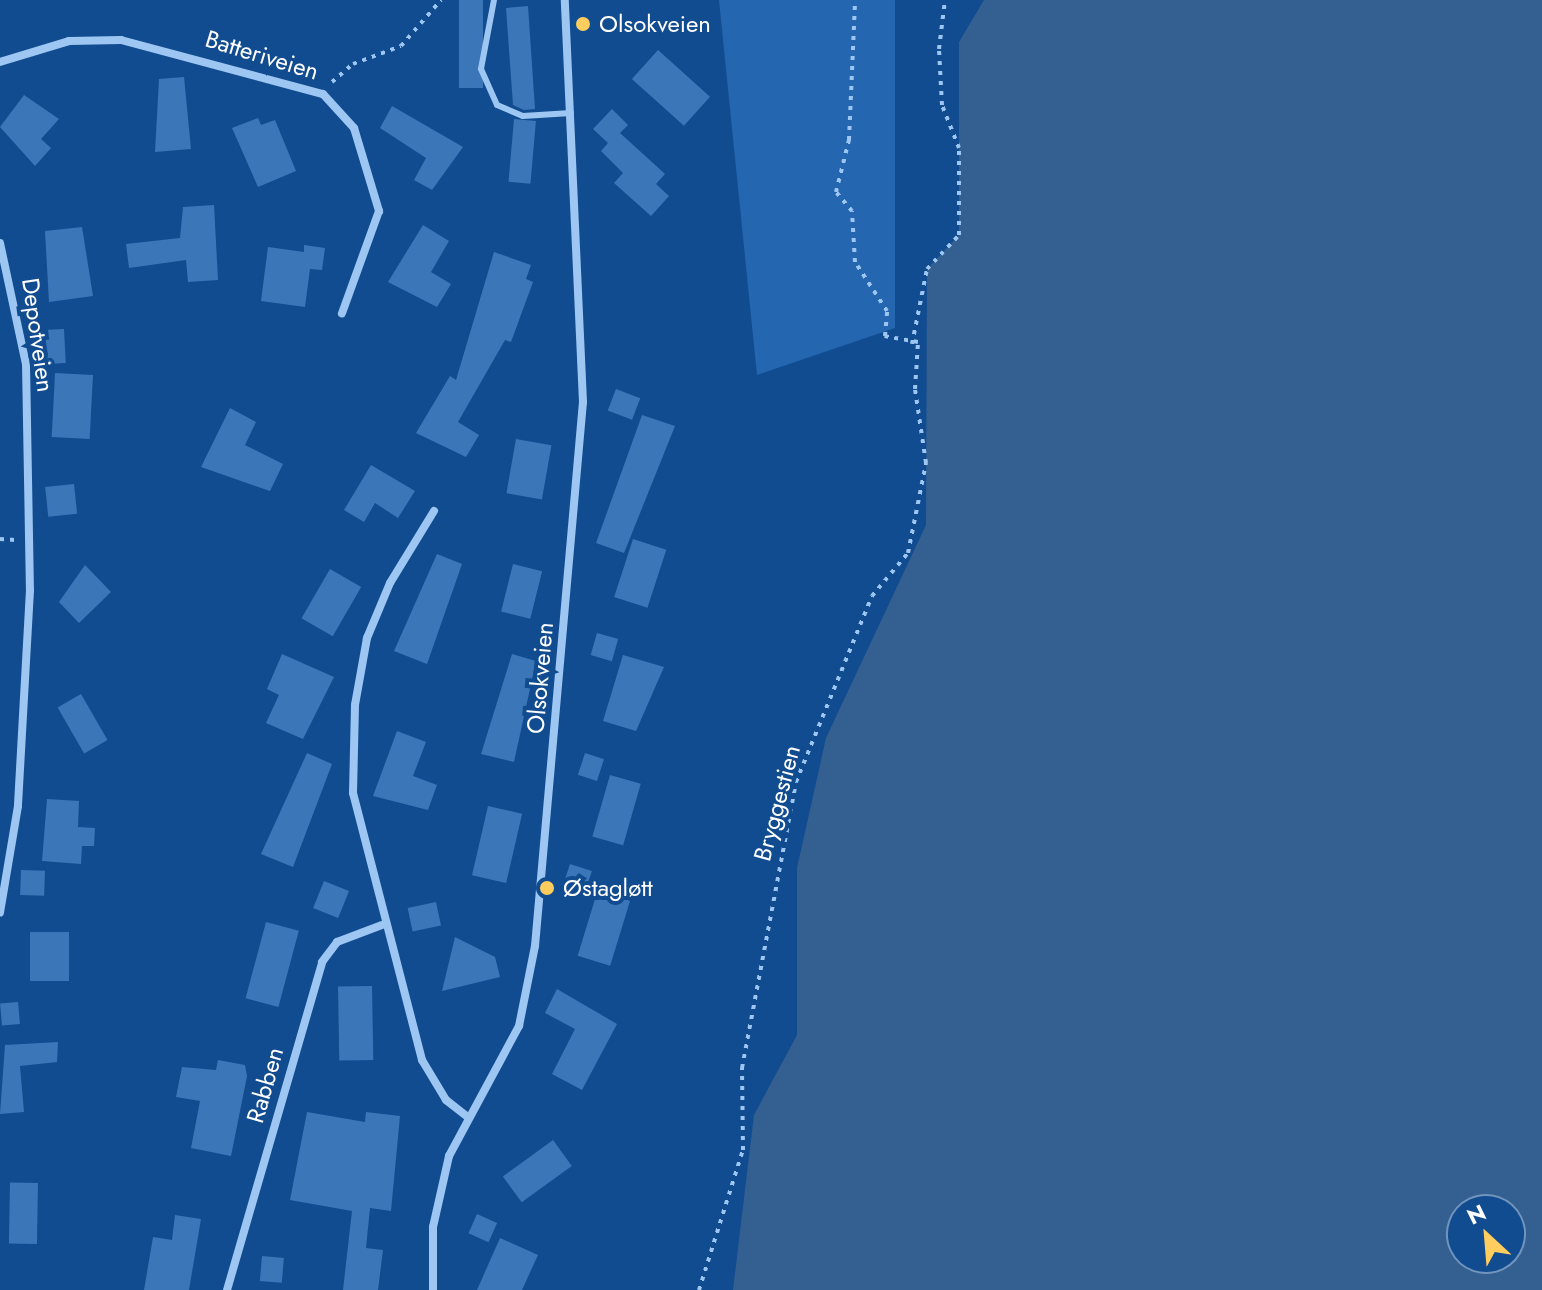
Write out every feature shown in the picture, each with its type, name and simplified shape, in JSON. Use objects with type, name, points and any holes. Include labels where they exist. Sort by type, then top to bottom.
[{"type":"street","name":"Olsokveien","points":[[433,1290],[437,1197],[469,1118],[519,1026],[535,946],[583,402],[565,0]]},
{"type":"street","name":"Batteriveien","points":[[0,62],[69,41],[121,40],[323,94],[354,128],[379,211],[342,313]]},
{"type":"street","name":"Depotveien","points":[[0,243],[26,364],[30,590],[18,806],[0,912]]},
{"type":"street","points":[[434,511],[390,583],[367,638],[355,705],[355,816],[382,925],[427,1072],[469,1118]]},
{"type":"street","name":"Rabben","points":[[227,1290],[322,962],[337,942],[382,925]]},
{"type":"lane","points":[[494,0],[481,69],[497,105],[523,116],[571,113]]},
{"type":"path","points":[[323,94],[353,64],[416,34],[441,0]]},
{"type":"path","points":[[855,0],[849,140],[836,192],[852,211],[860,246],[855,262],[887,311],[885,336],[915,343]]},
{"type":"path","name":"Bryggestien","points":[[699,1290],[743,1150],[742,1068],[796,782],[872,596],[908,553],[926,463],[915,389],[915,343],[927,269],[959,235],[959,148],[942,105],[939,63],[945,0]]},
{"type":"shaded area","points":[[719,0],[895,0],[895,328],[757,375]]},
{"type":"shaded area","points":[[984,0],[1542,0],[1542,1290],[733,1290],[754,1115],[797,1035],[797,868],[826,738],[926,525],[927,269],[959,235],[959,42]]},
{"type":"building","points":[[459,0],[483,0],[483,88],[459,88]]},
{"type":"building","points":[[528,6],[535,109],[524,110],[513,105],[506,8]]},
{"type":"building","points":[[658,50],[710,97],[684,126],[632,79]]},
{"type":"building","points":[[184,77],[191,149],[155,152],[159,79]]},
{"type":"building","points":[[24,95],[59,119],[41,139],[51,148],[35,166],[0,127]]},
{"type":"building","points":[[392,106],[463,147],[432,190],[414,180],[426,158],[380,128]]},
{"type":"building","points":[[612,109],[628,125],[620,133],[665,174],[656,184],[669,196],[651,216],[614,183],[623,173],[601,151],[608,143],[593,129]]},
{"type":"building","points":[[258,118],[261,125],[275,120],[296,171],[258,187],[232,128]]},
{"type":"building","points":[[514,119],[536,121],[530,184],[509,182]]},
{"type":"building","points":[[214,205],[218,280],[188,282],[186,260],[129,268],[126,244],[180,238],[183,207]]},
{"type":"building","points":[[423,225],[449,241],[431,272],[451,284],[437,307],[388,282]]},
{"type":"building","points":[[82,227],[93,296],[49,302],[45,231]]},
{"type":"building","points":[[304,245],[325,248],[322,270],[310,269],[305,307],[261,301],[268,247],[304,252]]},
{"type":"building","points":[[494,252],[531,265],[526,279],[533,282],[511,342],[505,340],[458,422],[479,435],[466,457],[416,433],[450,376],[456,380]]},
{"type":"building","points":[[64,329],[66,363],[41,364],[39,330]]},
{"type":"building","points":[[55,373],[93,375],[90,439],[52,437]]},
{"type":"building","points":[[616,389],[640,398],[632,420],[608,410]]},
{"type":"building","points":[[230,408],[256,422],[245,445],[283,464],[270,491],[201,467]]},
{"type":"building","points":[[642,415],[675,426],[624,553],[596,543]]},
{"type":"building","points":[[516,439],[551,445],[542,499],[506,493]]},
{"type":"building","points":[[371,465],[415,491],[398,518],[375,503],[364,522],[344,510]]},
{"type":"building","points":[[74,484],[77,514],[48,517],[45,487]]},
{"type":"building","points":[[633,539],[666,550],[647,608],[614,597]]},
{"type":"building","points":[[437,554],[462,564],[427,664],[394,651]]},
{"type":"building","points":[[513,564],[542,571],[530,619],[501,612]]},
{"type":"building","points":[[85,565],[111,592],[79,623],[59,602]]},
{"type":"building","points":[[330,569],[361,587],[333,636],[302,618]]},
{"type":"building","points":[[597,633],[618,639],[612,661],[591,655]]},
{"type":"building","points":[[282,654],[334,677],[303,739],[266,723],[279,695],[267,689]]},
{"type":"building","points":[[512,654],[536,661],[514,762],[481,754]]},
{"type":"building","points":[[623,655],[664,667],[636,731],[603,721]]},
{"type":"building","points":[[81,694],[108,740],[84,753],[58,708]]},
{"type":"building","points":[[397,731],[426,742],[413,776],[437,785],[428,810],[373,796]]},
{"type":"building","points":[[307,753],[332,764],[293,867],[261,854]]},
{"type":"building","points":[[585,753],[604,759],[597,781],[578,775]]},
{"type":"building","points":[[610,775],[641,784],[623,845],[592,837]]},
{"type":"building","points":[[47,799],[79,801],[78,827],[95,828],[94,846],[82,846],[81,864],[42,861]]},
{"type":"building","points":[[488,806],[522,814],[506,883],[472,875]]},
{"type":"building","points":[[570,864],[592,871],[585,893],[563,886]]},
{"type":"building","points":[[21,870],[45,871],[44,896],[20,895]]},
{"type":"building","points":[[324,881],[349,891],[338,918],[313,908]]},
{"type":"building","points":[[599,886],[632,896],[610,966],[578,956]]},
{"type":"building","points":[[436,902],[441,925],[413,932],[408,908]]},
{"type":"building","points":[[266,922],[299,931],[278,1007],[246,998]]},
{"type":"building","points":[[30,932],[69,932],[69,981],[30,981]]},
{"type":"building","points":[[455,937],[495,957],[500,977],[442,991]]},
{"type":"building","points":[[372,986],[373,1060],[339,1061],[338,987]]},
{"type":"building","points":[[557,989],[617,1024],[582,1090],[552,1074],[575,1029],[545,1013]]},
{"type":"building","points":[[18,1002],[20,1024],[2,1025],[0,1004]]},
{"type":"building","points":[[58,1042],[57,1062],[20,1066],[24,1112],[0,1114],[5,1045]]},
{"type":"building","points":[[218,1060],[245,1065],[247,1076],[231,1156],[191,1148],[200,1101],[176,1097],[182,1067],[216,1070]]},
{"type":"building","points":[[307,1112],[365,1122],[366,1112],[400,1116],[391,1211],[370,1208],[366,1248],[383,1250],[378,1290],[343,1290],[352,1211],[290,1200]]},
{"type":"building","points":[[553,1140],[572,1166],[522,1202],[503,1176]]},
{"type":"building","points":[[10,1183],[38,1183],[37,1244],[9,1244]]},
{"type":"building","points":[[477,1214],[497,1223],[489,1242],[468,1233]]},
{"type":"building","points":[[175,1215],[201,1219],[189,1290],[144,1290],[153,1237],[172,1240]]},
{"type":"building","points":[[500,1238],[538,1255],[522,1290],[477,1290]]},
{"type":"building","points":[[262,1256],[284,1258],[282,1283],[260,1281]]},
{"type":"place","name":"Olsokveien","points":[[583,24]]},
{"type":"place","name":"Østagløtt","points":[[547,888]]}]
